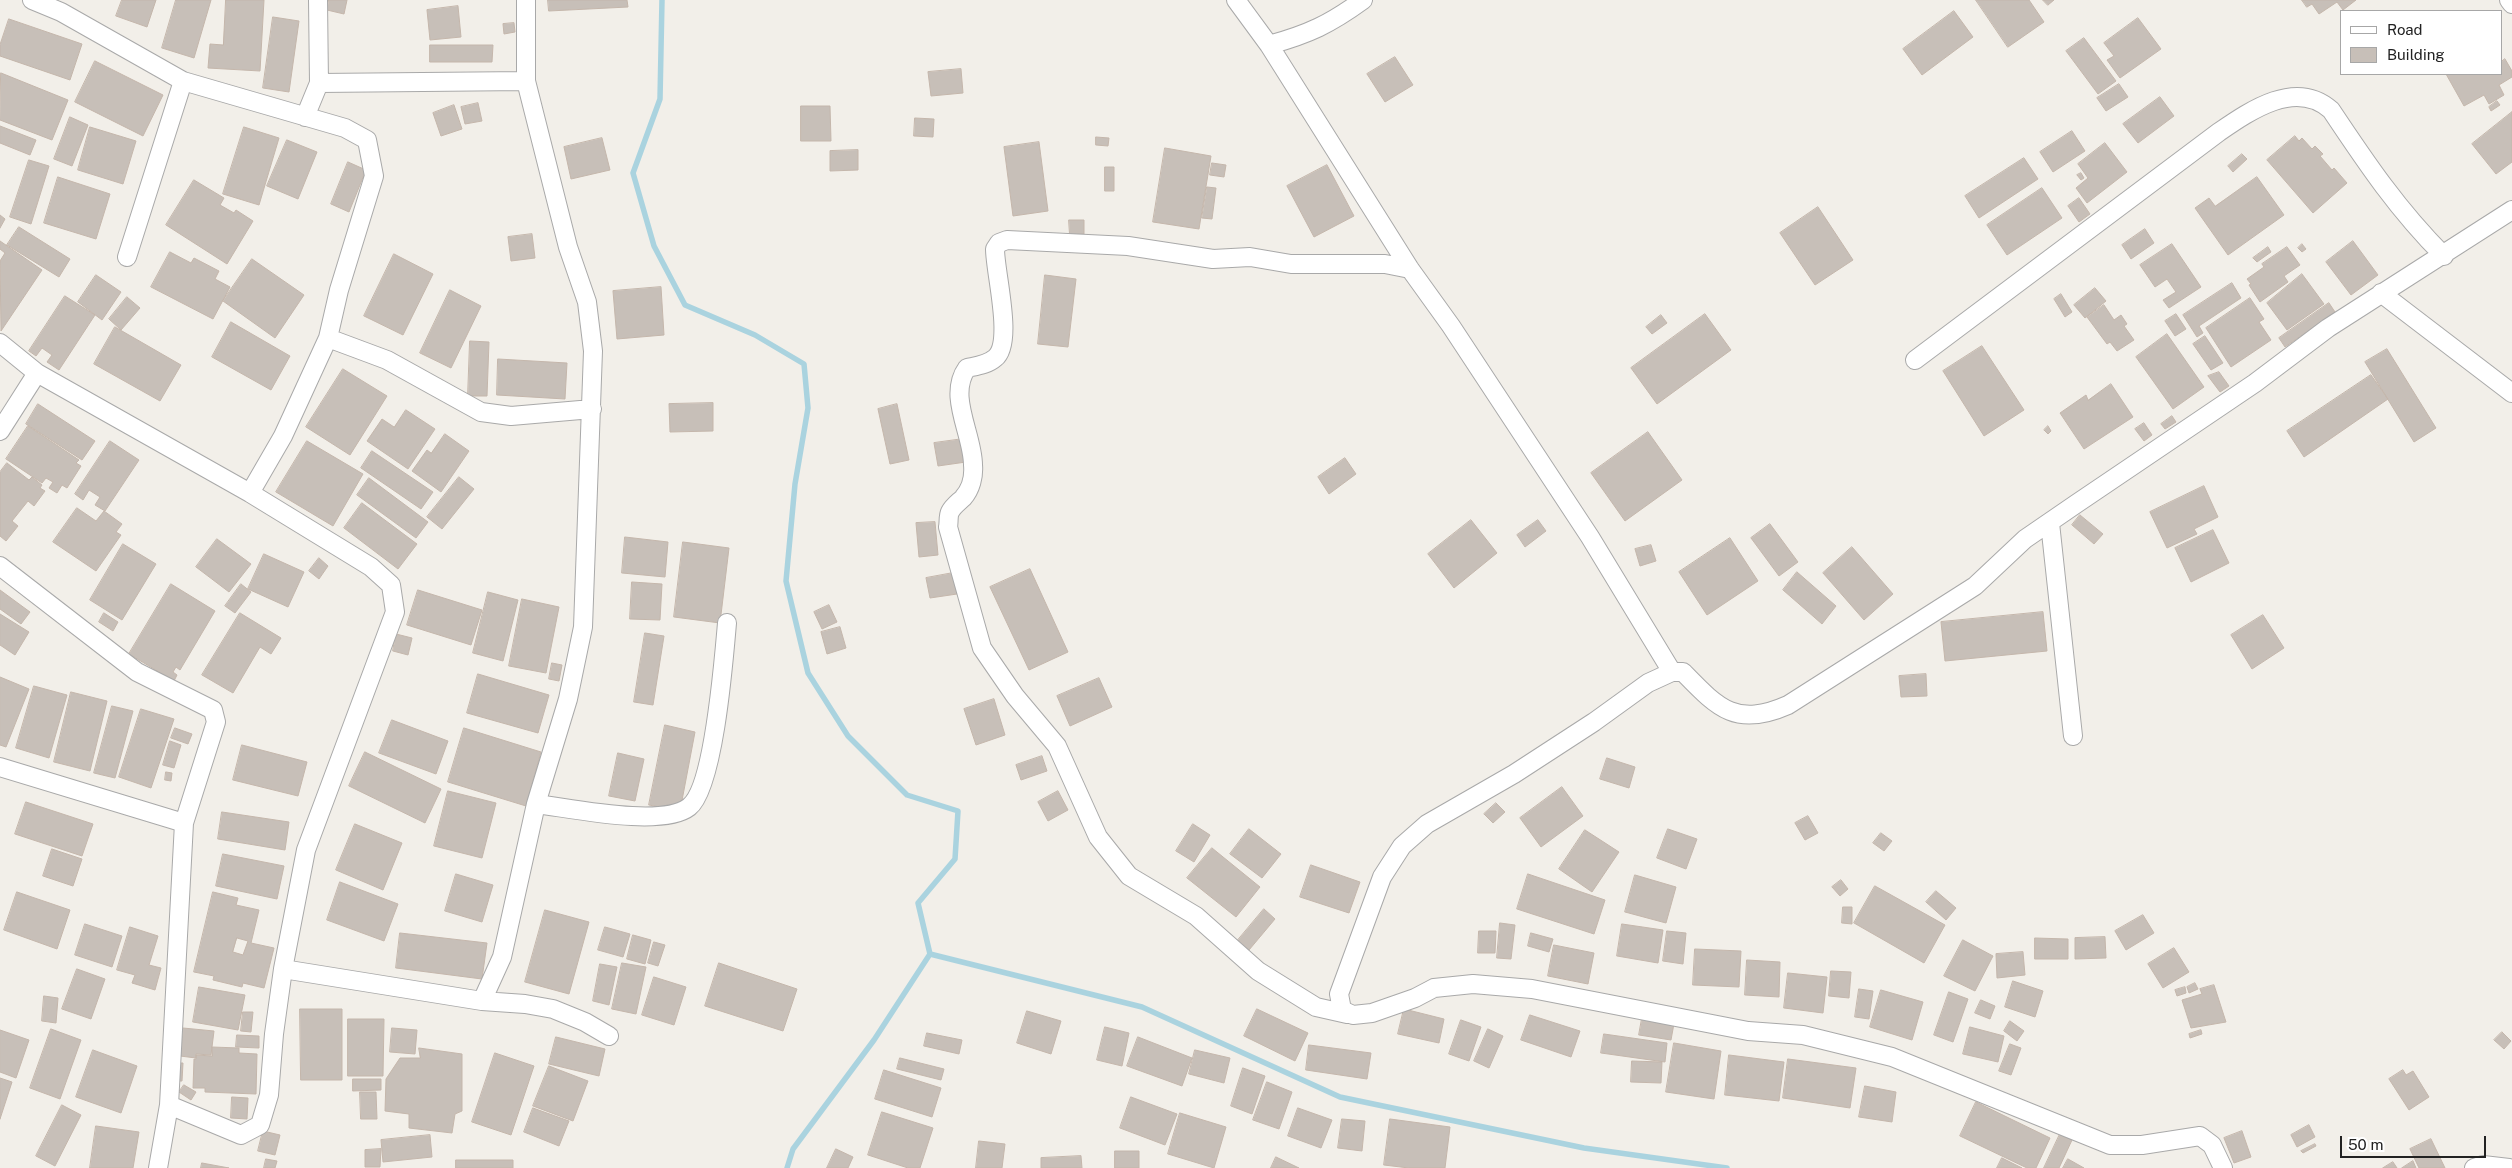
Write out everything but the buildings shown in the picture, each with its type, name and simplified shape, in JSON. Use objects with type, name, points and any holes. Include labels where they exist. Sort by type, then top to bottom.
[{"type":"street","points":[[32,0],[61,12],[183,81],[345,128],[367,140],[374,176],[339,290],[328,338],[283,436],[250,493]]},
{"type":"street","points":[[305,117],[319,83],[318,0]]},
{"type":"street","points":[[482,1001],[502,957],[536,804],[568,700],[583,627],[593,351],[587,302],[568,246],[526,82],[526,0]]},
{"type":"street","points":[[1236,0],[1270,45],[1410,269],[1451,326],[1590,537],[1672,672]]},
{"type":"street","points":[[1270,45],[1308,34],[1334,22],[1363,0]]},
{"type":"street","points":[[2509,0],[2512,4]]},
{"type":"street","points":[[127,257],[183,81]]},
{"type":"street","points":[[319,83],[526,82]]},
{"type":"street","points":[[1915,360],[2219,132],[2251,110],[2295,96],[2306,96],[2321,101],[2331,110],[2387,192],[2410,222],[2444,256]]},
{"type":"street","points":[[1347,1014],[1342,1010],[1339,994],[1382,877],[1402,846],[1427,824],[1522,769],[1594,722],[1648,683],[1672,672],[1683,672],[1710,699],[1734,713],[1748,716],[1772,712],[1804,694],[1975,586],[2026,539],[2381,293],[2444,256],[2512,210]]},
{"type":"street","points":[[1410,269],[1385,264],[1291,264],[1250,257],[1213,258],[1128,246],[1007,240],[999,243],[995,249],[1004,343],[996,358],[985,364],[967,368],[961,376],[958,391],[970,440],[974,466],[971,486],[950,512],[948,527],[982,648],[1014,696],[1057,746],[1098,837],[1129,876],[1196,916],[1258,971],[1316,1007],[1347,1014],[1372,1013],[1415,998],[1434,988],[1472,984],[1532,990],[1748,1031],[1803,1034],[1892,1057],[2110,1145],[2142,1145],[2200,1136],[2212,1145],[2222,1168]]},
{"type":"street","points":[[2381,293],[2512,393]]},
{"type":"street","points":[[328,338],[387,360],[482,412],[511,416],[592,409]]},
{"type":"street","points":[[0,343],[37,372],[250,493],[371,567],[391,585],[395,612],[306,850],[283,969],[274,1034],[269,1095],[260,1124],[241,1134],[169,1105]]},
{"type":"street","points":[[0,430],[37,372]]},
{"type":"street","points":[[2050,523],[2073,736]]},
{"type":"street","points":[[0,566],[137,672],[213,710],[216,722],[184,823],[169,1105],[158,1168]]},
{"type":"street","points":[[536,804],[626,816],[667,815],[690,807],[700,790],[715,729],[727,623]]},
{"type":"street","points":[[0,768],[184,823]]},
{"type":"street","points":[[283,969],[482,1001],[525,1004],[553,1009],[585,1022],[609,1036]]},
{"type":"street","points":[[2474,1168],[2483,1165],[2509,1168]]},
{"type":"waterway","points":[[662,0],[660,99],[633,173],[654,246],[685,305],[755,335],[804,364],[808,408],[795,484],[786,581],[808,673],[848,736],[907,795],[958,811],[955,859],[918,903],[930,954],[874,1040],[793,1149],[787,1168]]},
{"type":"waterway","points":[[930,954],[1142,1007],[1340,1097],[1584,1148],[1727,1168]]}]
